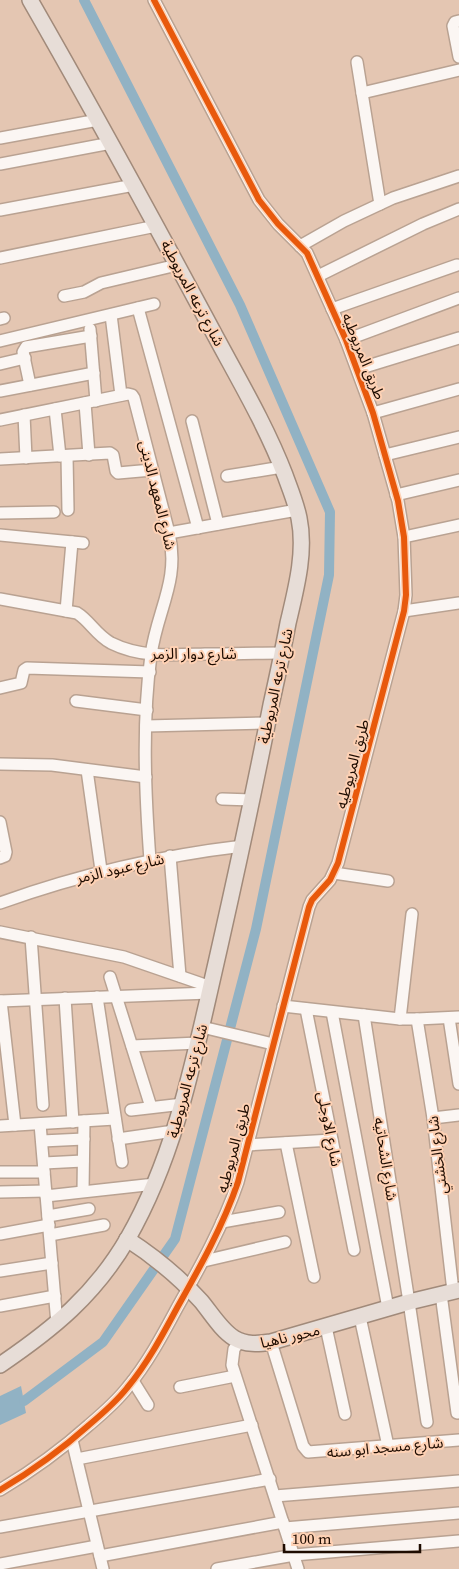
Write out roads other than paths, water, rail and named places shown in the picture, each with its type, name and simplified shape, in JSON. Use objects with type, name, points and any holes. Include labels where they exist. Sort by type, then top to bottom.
[{"type":"main road","name":"شارع ترعه المريوطية","points":[[0,1365],[57,1324],[78,1305],[131,1242],[155,1184],[174,1131],[198,1043],[207,1028],[210,990],[243,846],[268,723],[300,560],[301,538],[297,510],[267,432],[111,143],[30,0]]},
{"type":"main road","name":"محور ناهيا","points":[[131,1242],[161,1263],[189,1288],[226,1332],[240,1341],[252,1344],[271,1342],[326,1328],[388,1308],[451,1292]]},
{"type":"street","name":"طريق المريوطيه","points":[[0,1490],[50,1458],[72,1440],[102,1414],[133,1381],[189,1288],[222,1222],[238,1182],[309,907],[312,900],[334,873],[338,863],[404,611],[406,595],[404,537],[396,495],[373,413],[346,340],[318,276],[303,250],[278,224],[260,200],[154,0]]},
{"type":"street","points":[[459,21],[455,22],[453,26],[459,57]]},
{"type":"street","points":[[357,62],[380,204]]},
{"type":"street","points":[[362,93],[459,70]]},
{"type":"street","points":[[0,138],[98,120]]},
{"type":"street","points":[[0,164],[111,143]]},
{"type":"street","points":[[303,250],[344,221],[380,204],[459,176]]},
{"type":"street","points":[[0,210],[134,185]]},
{"type":"street","points":[[318,276],[423,224],[459,209]]},
{"type":"street","points":[[0,258],[156,226]]},
{"type":"street","points":[[64,296],[84,292],[101,283],[177,265]]},
{"type":"street","points":[[332,309],[457,265]]},
{"type":"street","points":[[346,340],[459,298]]},
{"type":"street","points":[[0,341],[154,304]]},
{"type":"street","points":[[138,308],[198,528]]},
{"type":"street","name":"شارع المعهد الدينى","points":[[111,315],[126,395],[134,398],[173,554],[172,577],[155,634],[151,655],[146,726],[146,777],[150,860]]},
{"type":"street","points":[[89,320],[94,373],[90,402],[89,454]]},
{"type":"street","points":[[30,385],[23,351],[27,346],[91,336]]},
{"type":"street","points":[[358,369],[459,338]]},
{"type":"street","points":[[0,364],[25,358]]},
{"type":"street","points":[[0,391],[94,373]]},
{"type":"street","points":[[373,413],[459,389]]},
{"type":"street","points":[[0,420],[126,395]]},
{"type":"street","points":[[55,409],[64,456],[68,510]]},
{"type":"street","points":[[24,415],[26,458]]},
{"type":"street","points":[[192,421],[218,524]]},
{"type":"street","points":[[385,455],[459,437]]},
{"type":"street","points":[[0,459],[113,454],[118,473],[152,470]]},
{"type":"street","points":[[228,476],[282,467]]},
{"type":"street","points":[[396,495],[459,480]]},
{"type":"street","points":[[169,533],[297,510]]},
{"type":"street","points":[[0,513],[54,512]]},
{"type":"street","points":[[404,537],[459,526]]},
{"type":"street","points":[[0,535],[77,543],[66,610]]},
{"type":"street","name":"شارع دوار الزمر","points":[[0,599],[66,610],[82,616],[100,636],[110,642],[130,650],[151,655],[282,653]]},
{"type":"street","points":[[404,611],[459,603]]},
{"type":"street","points":[[0,688],[21,683],[25,669],[150,672]]},
{"type":"street","points":[[76,701],[147,710]]},
{"type":"street","points":[[146,726],[268,723]]},
{"type":"street","points":[[0,764],[52,765],[146,777]]},
{"type":"street","points":[[87,770],[101,870]]},
{"type":"street","points":[[222,799],[252,800]]},
{"type":"street","points":[[0,822],[6,852],[5,856],[0,858]]},
{"type":"street","name":"شارع عبود الزمر","points":[[0,903],[101,870],[170,856],[243,846]]},
{"type":"street","points":[[170,856],[180,976]]},
{"type":"street","points":[[334,873],[388,881]]},
{"type":"street","points":[[400,1019],[412,914]]},
{"type":"street","points":[[0,932],[124,956],[180,976],[210,990]]},
{"type":"street","points":[[31,937],[43,1105]]},
{"type":"street","points":[[110,977],[151,1107]]},
{"type":"street","points":[[14,1125],[1,1001],[210,990]]},
{"type":"street","points":[[97,997],[122,1162]]},
{"type":"street","points":[[65,998],[78,1121],[84,1139],[83,1192]]},
{"type":"street","points":[[283,1006],[400,1019],[418,1020],[454,1017],[459,1084]]},
{"type":"street","name":"شارع الاوجلى","points":[[306,1009],[354,1250]]},
{"type":"street","points":[[332,1012],[388,1308]]},
{"type":"street","name":"شارع الشحاتيه","points":[[364,1015],[426,1422]]},
{"type":"street","name":"شارع الخشني","points":[[418,1020],[433,1118],[451,1292],[457,1413]]},
{"type":"street","points":[[207,1028],[273,1044]]},
{"type":"street","points":[[132,1046],[198,1043]]},
{"type":"street","points":[[131,1110],[182,1104]]},
{"type":"street","points":[[433,1118],[459,1115]]},
{"type":"street","points":[[0,1126],[115,1119]]},
{"type":"street","points":[[40,1124],[57,1324]]},
{"type":"street","points":[[118,1139],[174,1131]]},
{"type":"street","points":[[42,1141],[84,1139]]},
{"type":"street","points":[[247,1145],[332,1140]]},
{"type":"street","points":[[286,1142],[314,1277]]},
{"type":"street","points":[[0,1172],[84,1161]]},
{"type":"street","points":[[0,1192],[46,1194],[155,1184]]},
{"type":"street","points":[[49,1225],[89,1209]]},
{"type":"street","points":[[222,1222],[279,1212]]},
{"type":"street","points":[[0,1234],[49,1225],[104,1225]]},
{"type":"street","points":[[204,1261],[285,1242]]},
{"type":"street","points":[[0,1271],[52,1263]]},
{"type":"street","points":[[0,1306],[54,1296]]},
{"type":"street","points":[[360,1317],[388,1446]]},
{"type":"street","points":[[326,1328],[345,1414]]},
{"type":"street","points":[[240,1341],[232,1354],[232,1365],[298,1569]]},
{"type":"street","name":"شارع مسجد ابو سنه","points":[[271,1342],[305,1450],[312,1453],[459,1440]]},
{"type":"street","points":[[180,1387],[236,1376]]},
{"type":"street","points":[[133,1381],[148,1405]]},
{"type":"street","points":[[77,1459],[252,1425]]},
{"type":"street","points":[[72,1440],[103,1569]]},
{"type":"street","points":[[0,1527],[270,1479]]},
{"type":"street","points":[[275,1496],[459,1481]]},
{"type":"street","points":[[0,1564],[284,1525],[459,1513]]},
{"type":"street","points":[[217,1569],[294,1555],[459,1541]]},
{"type":"water","points":[[21,1386],[26,1413],[0,1425],[0,1396]]},
{"type":"waterway","points":[[24,1401],[103,1342],[175,1239],[256,929],[329,575],[330,512],[240,305],[84,0]]}]
